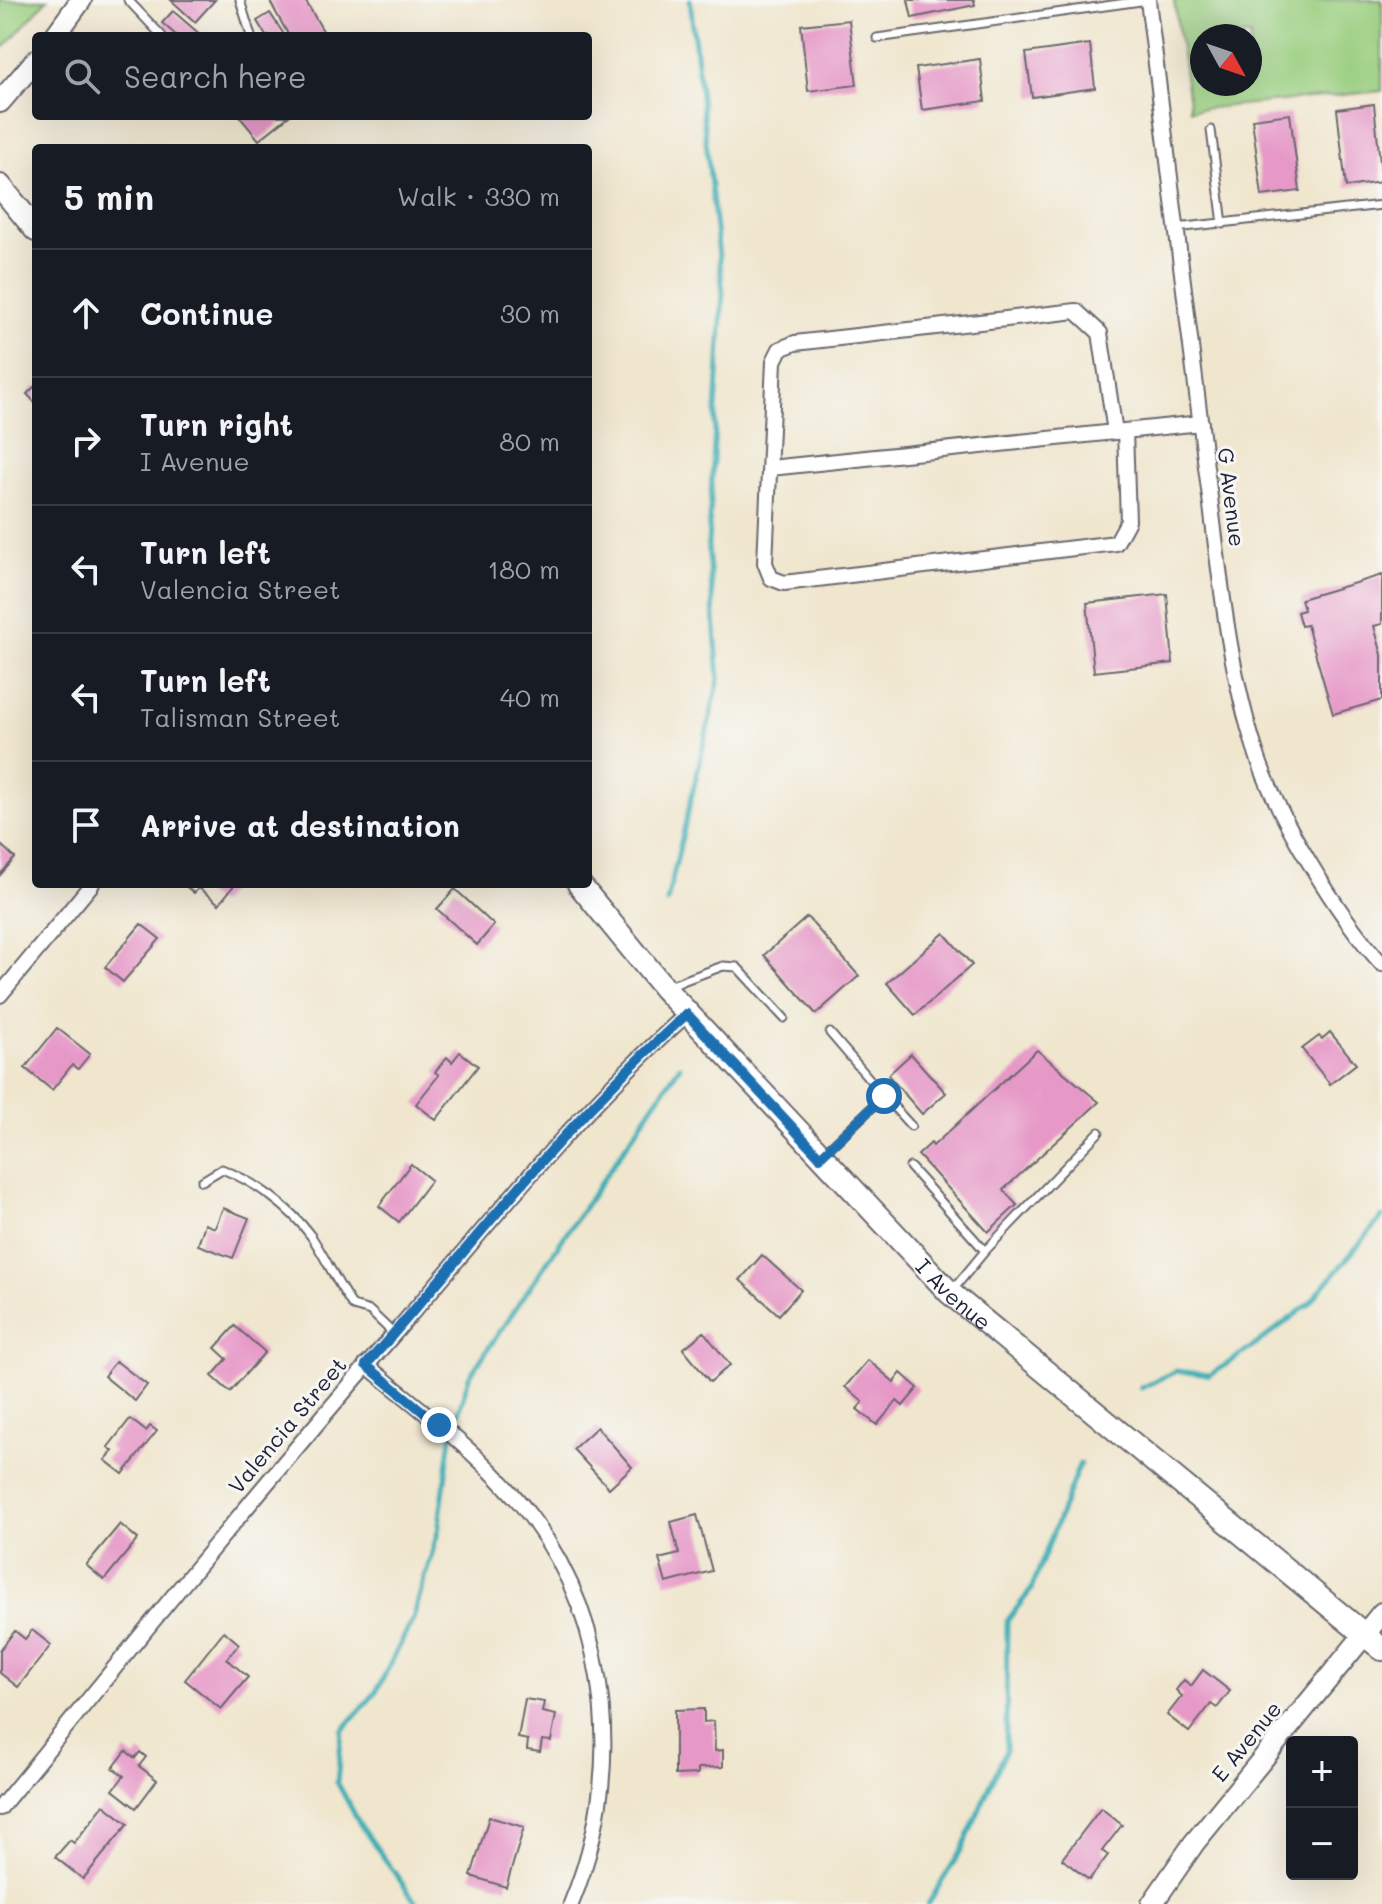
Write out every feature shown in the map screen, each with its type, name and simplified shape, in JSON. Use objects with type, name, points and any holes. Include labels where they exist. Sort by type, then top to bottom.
[{"type":"main road","points":[[0,186],[32,225]]},
{"type":"main road","name":"I Avenue","points":[[582,888],[687,1014],[950,1293],[1373,1641]]},
{"type":"street","points":[[58,32],[81,0]]},
{"type":"street","name":"G Avenue","points":[[1148,0],[1223,593],[1237,676],[1256,754],[1291,826],[1352,931],[1382,964]]},
{"type":"street","points":[[0,102],[32,65]]},
{"type":"street","points":[[1076,311],[1100,333],[1120,432],[1128,521],[1116,543],[784,583],[771,578],[765,563],[774,361],[780,349],[795,343],[1076,311]]},
{"type":"street","points":[[770,468],[1201,423]]},
{"type":"street","points":[[0,995],[89,888]]},
{"type":"street","name":"Valencia Street","points":[[0,1808],[366,1365],[550,1148],[618,1077],[687,1014]]},
{"type":"street","points":[[366,1365],[439,1425],[531,1516],[576,1598],[598,1670],[605,1723],[604,1770],[594,1840],[571,1904]]},
{"type":"street","name":"E Avenue","points":[[1152,1904],[1194,1843],[1373,1641],[1382,1613]]},
{"type":"lane","points":[[128,0],[158,32]]},
{"type":"lane","points":[[240,0],[250,32]]},
{"type":"lane","points":[[877,38],[1148,0]]},
{"type":"lane","points":[[1211,130],[1223,224]]},
{"type":"lane","points":[[1176,228],[1382,205]]},
{"type":"lane","points":[[664,988],[714,969],[737,967],[784,1018]]},
{"type":"lane","points":[[830,1033],[911,1126]]},
{"type":"lane","points":[[820,1157],[884,1096]]},
{"type":"lane","points":[[950,1293],[985,1251],[1099,1132]]},
{"type":"lane","points":[[910,1167],[985,1251]]},
{"type":"lane","points":[[202,1181],[222,1169],[246,1179],[292,1215],[310,1235],[353,1306],[370,1311],[394,1334]]},
{"type":"green space","points":[[0,0],[47,0],[0,52]]},
{"type":"green space","points":[[1174,0],[1382,0],[1382,91],[1190,110]]},
{"type":"building","points":[[171,0],[215,0],[195,22]]},
{"type":"building","points":[[269,0],[305,0],[324,32],[287,32]]},
{"type":"building","points":[[908,0],[974,0],[975,5],[912,18]]},
{"type":"building","points":[[173,11],[197,32],[172,32],[162,23]]},
{"type":"building","points":[[270,13],[282,32],[264,32],[257,21]]},
{"type":"building","points":[[849,20],[857,85],[808,91],[801,25]]},
{"type":"building","points":[[1090,44],[1095,88],[1032,97],[1026,53]]},
{"type":"building","points":[[980,59],[985,101],[922,110],[916,68]]},
{"type":"building","points":[[1374,104],[1382,182],[1346,187],[1337,109]]},
{"type":"building","points":[[1290,114],[1300,191],[1262,196],[1252,119]]},
{"type":"building","points":[[242,120],[284,120],[259,140]]},
{"type":"building","points":[[1382,575],[1382,624],[1374,626],[1382,655],[1382,700],[1333,714],[1307,625],[1301,626],[1297,612],[1304,610],[1301,599]]},
{"type":"building","points":[[1167,594],[1173,663],[1094,672],[1087,603]]},
{"type":"building","points":[[0,844],[15,858],[0,875]]},
{"type":"building","points":[[199,888],[232,888],[219,904]]},
{"type":"building","points":[[455,889],[494,925],[477,945],[437,909]]},
{"type":"building","points":[[807,917],[859,976],[816,1014],[764,955]]},
{"type":"building","points":[[141,924],[160,939],[123,982],[105,967]]},
{"type":"building","points":[[944,933],[972,965],[915,1015],[887,983]]},
{"type":"building","points":[[57,1028],[90,1054],[78,1069],[72,1065],[52,1090],[25,1068]]},
{"type":"building","points":[[1330,1032],[1356,1064],[1330,1084],[1302,1049]]},
{"type":"building","points":[[1037,1050],[1099,1102],[1003,1190],[1017,1205],[988,1232],[918,1155],[931,1143],[933,1146]]},
{"type":"building","points":[[460,1052],[478,1066],[436,1120],[416,1104],[439,1075],[435,1072],[447,1057],[452,1062]]},
{"type":"building","points":[[911,1054],[946,1093],[922,1114],[888,1075]]},
{"type":"building","points":[[411,1164],[431,1180],[399,1222],[379,1206]]},
{"type":"building","points":[[223,1208],[249,1218],[233,1258],[198,1245],[205,1224],[215,1228]]},
{"type":"building","points":[[762,1255],[801,1290],[779,1315],[740,1280]]},
{"type":"building","points":[[235,1326],[265,1352],[230,1392],[212,1376],[227,1359],[215,1348]]},
{"type":"building","points":[[704,1332],[730,1365],[710,1382],[683,1349]]},
{"type":"building","points":[[868,1360],[894,1382],[901,1373],[918,1388],[903,1406],[897,1401],[877,1425],[857,1409],[863,1402],[845,1387]]},
{"type":"building","points":[[116,1361],[147,1385],[135,1401],[104,1376]]},
{"type":"building","points":[[130,1419],[146,1431],[150,1426],[157,1431],[123,1474],[105,1460],[113,1451],[108,1447]]},
{"type":"building","points":[[597,1427],[632,1467],[609,1488],[573,1449]]},
{"type":"building","points":[[697,1515],[712,1571],[666,1583],[659,1559],[679,1554],[671,1522]]},
{"type":"building","points":[[120,1524],[138,1539],[104,1580],[86,1565]]},
{"type":"building","points":[[32,1630],[51,1645],[18,1687],[0,1673],[0,1650],[15,1631],[25,1639]]},
{"type":"building","points":[[224,1631],[239,1644],[227,1659],[248,1677],[221,1709],[185,1680]]},
{"type":"building","points":[[1203,1670],[1230,1691],[1217,1708],[1211,1704],[1189,1732],[1167,1715],[1182,1696],[1176,1690],[1184,1680],[1191,1686]]},
{"type":"building","points":[[525,1699],[544,1702],[542,1712],[556,1715],[551,1741],[542,1740],[540,1752],[527,1750],[528,1740],[518,1738]]},
{"type":"building","points":[[704,1709],[704,1722],[714,1721],[715,1751],[723,1750],[723,1767],[698,1768],[698,1774],[675,1775],[675,1710]]},
{"type":"building","points":[[126,1751],[135,1758],[140,1752],[146,1757],[139,1766],[157,1780],[136,1808],[113,1790],[124,1776],[113,1768]]},
{"type":"building","points":[[104,1805],[128,1824],[83,1879],[55,1857],[70,1840],[74,1843]]},
{"type":"building","points":[[1101,1808],[1122,1825],[1102,1851],[1108,1855],[1089,1880],[1062,1859]]},
{"type":"building","points":[[489,1817],[524,1827],[506,1887],[471,1876]]},
{"type":"waterway","points":[[667,902],[719,679],[708,545],[723,292],[690,0]]},
{"type":"waterway","points":[[417,1904],[361,1826],[337,1782],[342,1731],[376,1692],[413,1619],[438,1532],[451,1437],[469,1377],[680,1066]]},
{"type":"waterway","points":[[1141,1388],[1176,1371],[1210,1375],[1254,1346],[1309,1304],[1382,1217]]},
{"type":"waterway","points":[[928,1904],[962,1849],[1006,1750],[1007,1621],[1031,1590],[1080,1463]]},
{"type":"route","points":[[439,1425],[366,1365],[550,1148],[618,1077],[687,1014],[820,1157],[884,1096]]}]
